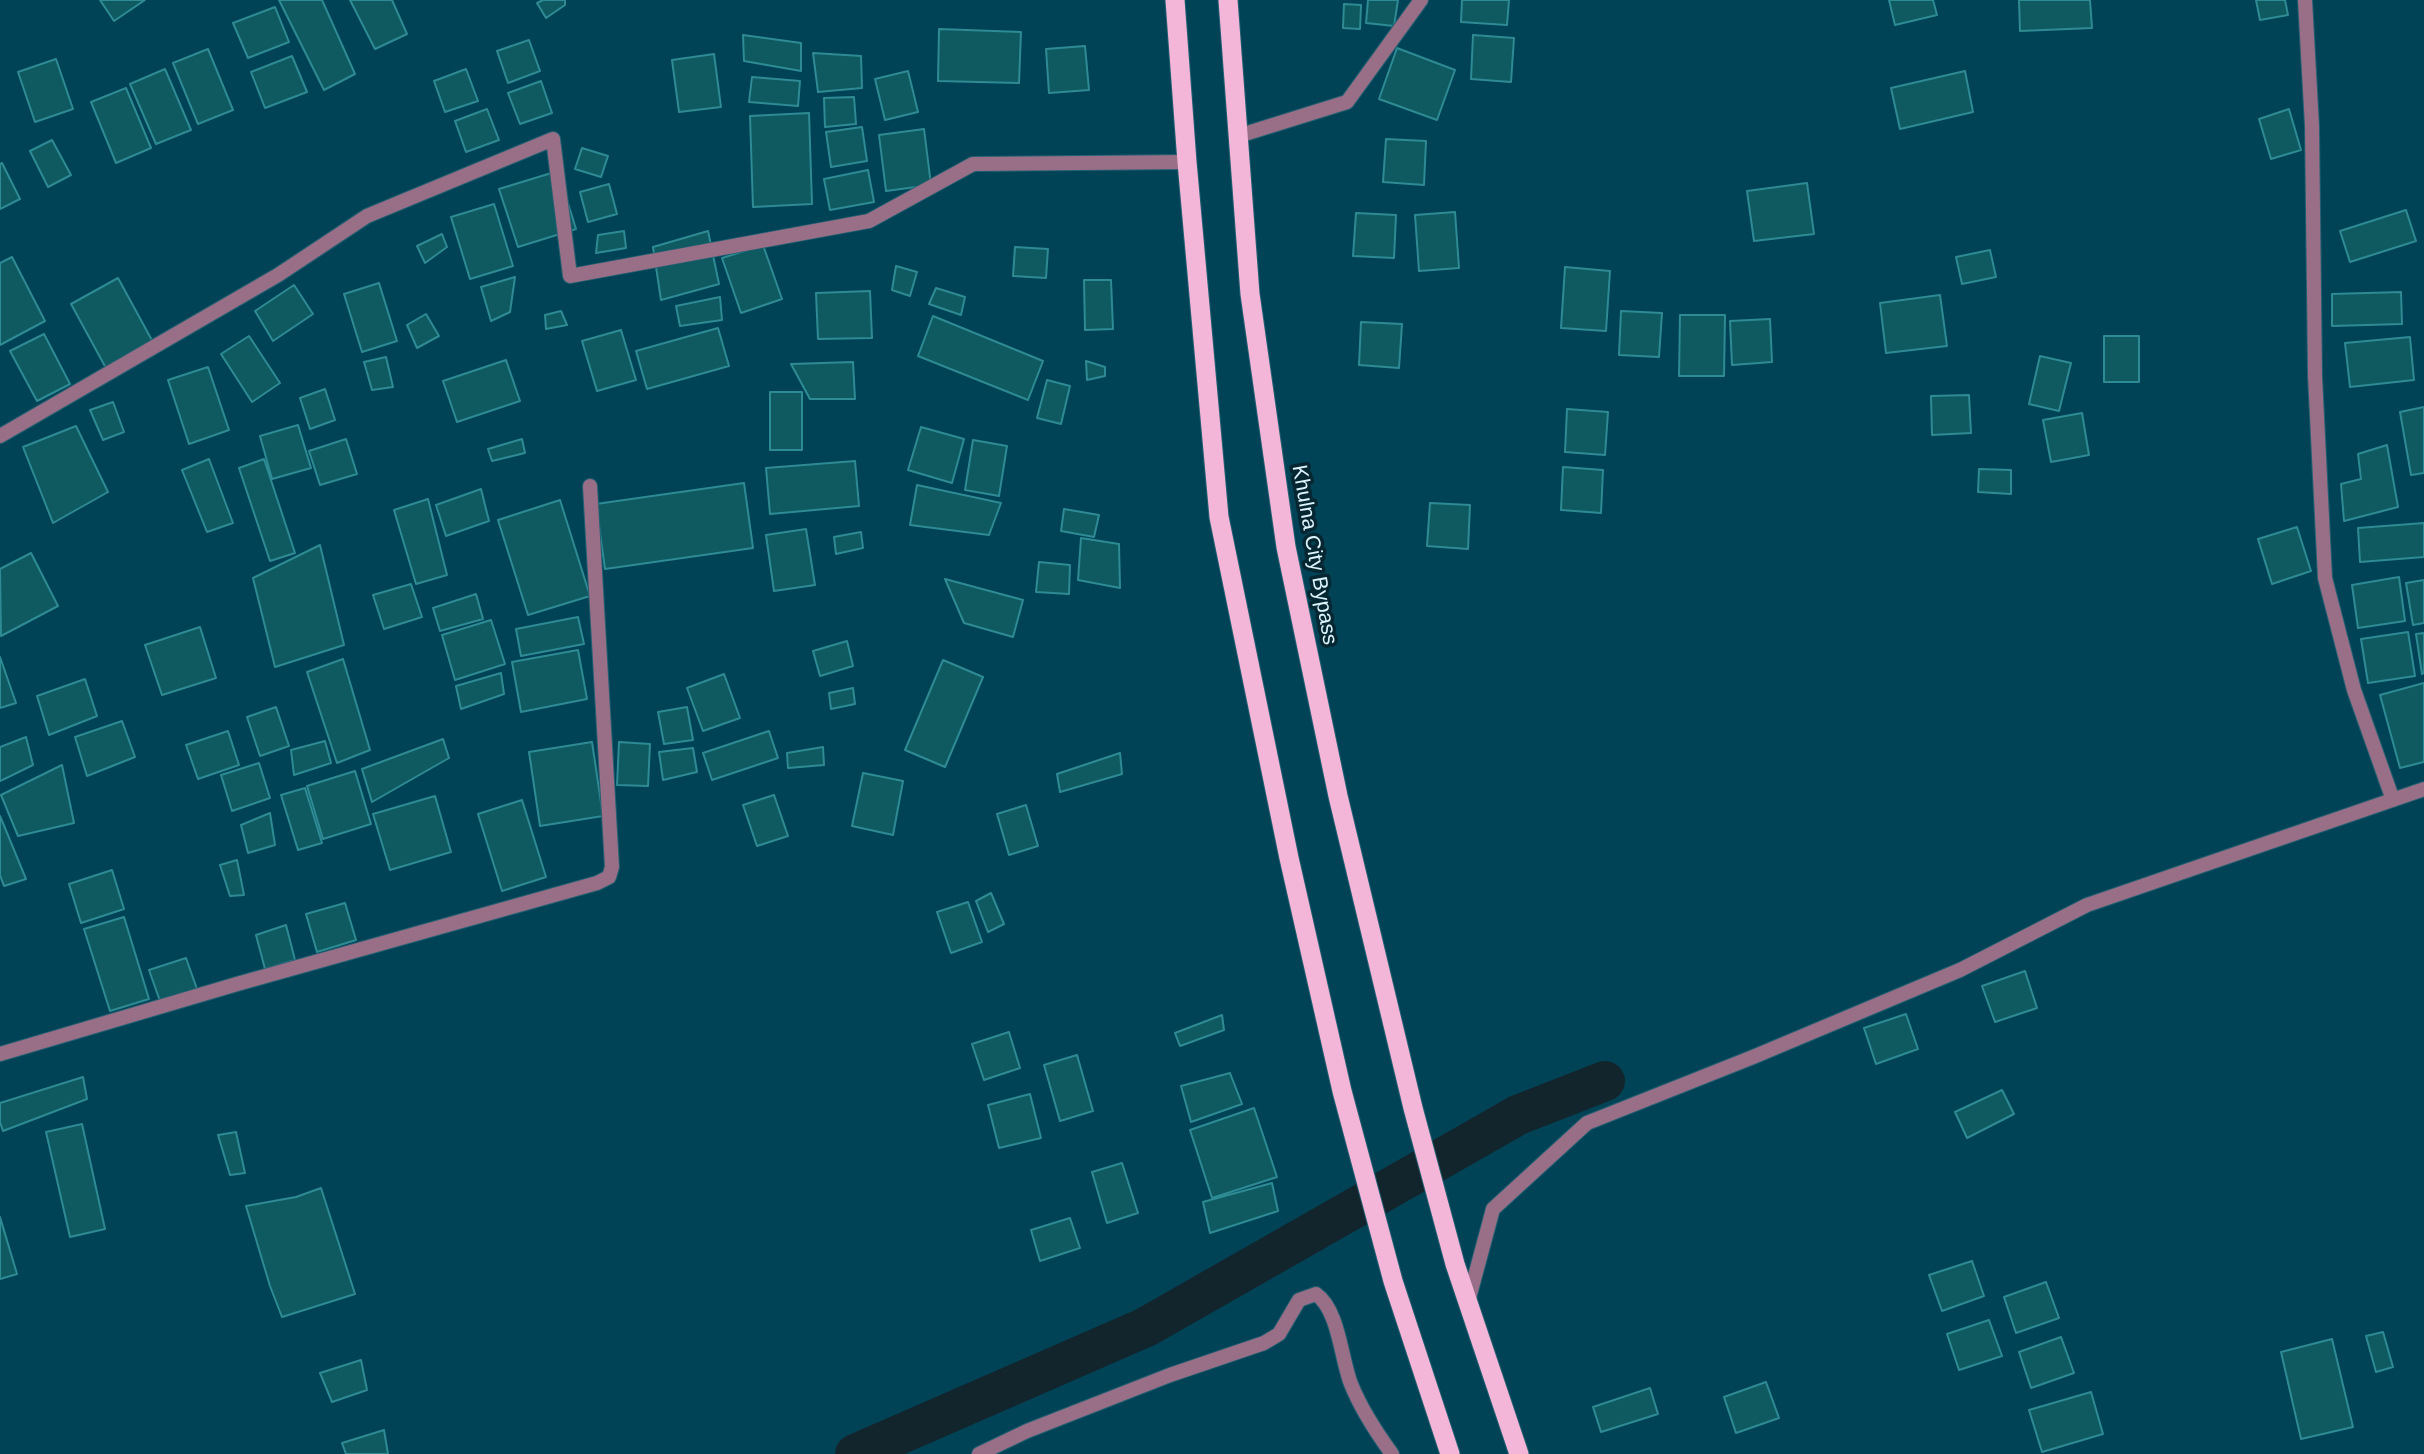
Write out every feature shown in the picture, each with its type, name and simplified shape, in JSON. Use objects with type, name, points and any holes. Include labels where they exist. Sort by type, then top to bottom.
[{"type":"highway","points":[[1175,0],[1219,517],[1286,844],[1342,1091],[1393,1280],[1450,1454]]},
{"type":"highway","name":"Khulna City Bypass","points":[[1228,0],[1250,294],[1286,547],[1338,796],[1413,1108],[1455,1264],[1519,1454]]},
{"type":"street","points":[[1238,136],[1347,102],[1420,0]]},
{"type":"street","points":[[2305,0],[2312,126],[2315,376],[2325,578],[2354,690],[2393,800]]},
{"type":"street","points":[[0,436],[278,275],[367,216],[553,139],[570,276],[869,221],[973,164],[1187,162]]},
{"type":"street","points":[[0,1054],[250,980],[597,883],[609,877],[612,867],[590,486]]},
{"type":"street","points":[[1468,1302],[1493,1209],[1587,1124],[1960,970],[2087,905],[2424,789]]},
{"type":"street","points":[[979,1454],[1027,1431],[1170,1375],[1264,1343],[1279,1334],[1298,1300],[1315,1294],[1322,1299],[1330,1313],[1350,1383],[1374,1430],[1392,1454]]},
{"type":"building","points":[[100,0],[145,0],[114,21]]},
{"type":"building","points":[[279,0],[322,0],[355,74],[324,90]]},
{"type":"building","points":[[350,0],[392,0],[407,34],[375,49]]},
{"type":"building","points":[[543,0],[565,0],[565,5],[546,18],[537,3]]},
{"type":"building","points":[[1368,0],[1398,0],[1394,26],[1366,23]]},
{"type":"building","points":[[1462,0],[1509,0],[1507,25],[1461,22]]},
{"type":"building","points":[[1889,0],[1933,0],[1937,15],[1895,25]]},
{"type":"building","points":[[2019,0],[2090,0],[2092,28],[2020,31]]},
{"type":"building","points":[[2256,0],[2285,0],[2288,15],[2260,20]]},
{"type":"building","points":[[1344,4],[1361,5],[1360,29],[1343,28]]},
{"type":"building","points":[[275,7],[289,42],[248,58],[233,23]]},
{"type":"building","points":[[939,29],[1021,32],[1019,83],[938,81]]},
{"type":"building","points":[[743,35],[801,43],[801,71],[744,61]]},
{"type":"building","points":[[1473,35],[1514,38],[1511,82],[1471,79]]},
{"type":"building","points":[[529,40],[540,71],[508,83],[497,51]]},
{"type":"building","points":[[1085,46],[1089,90],[1049,93],[1046,49]]},
{"type":"building","points":[[1397,48],[1455,70],[1437,120],[1379,99]]},
{"type":"building","points":[[208,49],[233,110],[198,124],[173,63]]},
{"type":"building","points":[[813,53],[861,56],[862,88],[818,92]]},
{"type":"building","points":[[714,54],[721,107],[679,112],[672,60]]},
{"type":"building","points":[[292,56],[307,92],[265,108],[251,72]]},
{"type":"building","points":[[56,59],[73,109],[35,122],[18,72]]},
{"type":"building","points":[[165,69],[191,130],[156,144],[130,84]]},
{"type":"building","points":[[466,69],[478,101],[445,112],[434,81]]},
{"type":"building","points":[[908,71],[918,112],[885,120],[875,79]]},
{"type":"building","points":[[1965,71],[1973,112],[1900,129],[1891,88]]},
{"type":"building","points":[[752,77],[800,81],[798,106],[749,102]]},
{"type":"building","points":[[541,81],[552,113],[520,124],[508,93]]},
{"type":"building","points":[[126,88],[151,148],[116,163],[91,102]]},
{"type":"building","points":[[854,97],[856,124],[825,127],[824,98]]},
{"type":"building","points":[[487,109],[499,140],[466,152],[455,121]]},
{"type":"building","points":[[2289,109],[2301,150],[2271,159],[2259,119]]},
{"type":"building","points":[[809,113],[812,204],[753,207],[750,116]]},
{"type":"building","points":[[862,127],[867,161],[831,167],[826,132]]},
{"type":"building","points":[[924,129],[931,185],[886,191],[879,135]]},
{"type":"building","points":[[1386,139],[1426,141],[1424,185],[1383,182]]},
{"type":"building","points":[[52,140],[71,175],[48,187],[30,151]]},
{"type":"building","points":[[582,148],[608,156],[601,177],[575,169]]},
{"type":"building","points":[[2,163],[20,199],[0,209],[0,164]]},
{"type":"building","points":[[868,170],[874,202],[830,210],[824,179]]},
{"type":"building","points":[[558,171],[576,229],[518,247],[499,189]]},
{"type":"building","points":[[1807,183],[1814,234],[1754,241],[1747,191]]},
{"type":"building","points":[[609,184],[617,214],[588,222],[580,192]]},
{"type":"building","points":[[494,204],[513,266],[470,279],[451,217]]},
{"type":"building","points":[[2406,210],[2416,241],[2350,262],[2340,231]]},
{"type":"building","points":[[1455,212],[1459,268],[1419,271],[1415,215]]},
{"type":"building","points":[[1356,213],[1396,215],[1394,258],[1353,256]]},
{"type":"building","points":[[624,231],[626,248],[596,253],[598,235]]},
{"type":"building","points":[[708,231],[719,284],[661,300],[653,247]]},
{"type":"building","points":[[442,234],[447,247],[425,263],[417,246]]},
{"type":"building","points":[[763,245],[782,299],[741,313],[722,258]]},
{"type":"building","points":[[1015,247],[1048,249],[1046,278],[1013,276]]},
{"type":"building","points":[[1990,250],[1996,277],[1962,284],[1956,257]]},
{"type":"building","points":[[12,257],[45,321],[0,345],[0,263]]},
{"type":"building","points":[[896,266],[917,272],[910,296],[892,290]]},
{"type":"building","points":[[1565,267],[1610,271],[1606,331],[1561,328]]},
{"type":"building","points":[[515,277],[510,312],[491,321],[481,287]]},
{"type":"building","points":[[118,278],[154,344],[107,370],[71,304]]},
{"type":"building","points":[[1084,280],[1111,280],[1113,329],[1085,330]]},
{"type":"building","points":[[379,283],[397,341],[362,352],[344,294]]},
{"type":"building","points":[[294,285],[313,314],[273,341],[255,311]]},
{"type":"building","points":[[936,288],[965,297],[961,315],[929,304]]},
{"type":"building","points":[[870,291],[872,338],[818,339],[816,293]]},
{"type":"building","points":[[2401,292],[2402,324],[2332,326],[2332,294]]},
{"type":"building","points":[[1940,295],[1947,346],[1886,353],[1880,303]]},
{"type":"building","points":[[720,297],[722,320],[680,326],[676,306]]},
{"type":"building","points":[[561,311],[567,325],[546,329],[545,315]]},
{"type":"building","points":[[1621,311],[1662,313],[1659,357],[1619,355]]},
{"type":"building","points":[[426,314],[439,336],[417,348],[407,325]]},
{"type":"building","points":[[1680,315],[1725,315],[1724,376],[1679,376]]},
{"type":"building","points":[[933,316],[1043,361],[1028,400],[918,356]]},
{"type":"building","points":[[1770,319],[1772,362],[1732,365],[1730,321]]},
{"type":"building","points":[[1361,322],[1402,324],[1399,368],[1359,365]]},
{"type":"building","points":[[718,328],[729,366],[647,389],[636,351]]},
{"type":"building","points":[[621,330],[636,380],[597,391],[582,341]]},
{"type":"building","points":[[44,334],[70,384],[37,401],[10,351]]},
{"type":"building","points":[[249,336],[280,383],[252,402],[221,354]]},
{"type":"building","points":[[2104,336],[2139,336],[2139,382],[2104,382]]},
{"type":"building","points":[[2410,337],[2414,380],[2350,387],[2345,343]]},
{"type":"building","points":[[2040,356],[2071,363],[2059,411],[2029,404]]},
{"type":"building","points":[[386,357],[393,387],[372,390],[364,362]]},
{"type":"building","points":[[506,360],[520,401],[457,422],[443,381]]},
{"type":"building","points":[[1086,361],[1105,367],[1105,376],[1087,380]]},
{"type":"building","points":[[853,362],[855,399],[810,399],[791,364]]},
{"type":"building","points":[[208,367],[229,430],[189,444],[168,380]]},
{"type":"building","points":[[1047,380],[1070,386],[1061,424],[1037,418]]},
{"type":"building","points":[[325,389],[335,420],[310,429],[300,398]]},
{"type":"building","points":[[770,392],[802,392],[802,450],[770,450]]},
{"type":"building","points":[[1969,395],[1971,433],[1932,435],[1931,396]]},
{"type":"building","points":[[113,402],[124,432],[103,440],[90,410]]},
{"type":"building","points":[[2424,407],[2424,473],[2411,475],[2400,412]]},
{"type":"building","points":[[1567,409],[1608,412],[1605,455],[1565,452]]},
{"type":"building","points":[[2082,413],[2089,455],[2051,462],[2043,420]]},
{"type":"building","points":[[298,425],[311,468],[272,479],[260,436]]},
{"type":"building","points":[[76,426],[108,492],[53,523],[23,447]]},
{"type":"building","points":[[921,427],[964,439],[952,483],[908,470]]},
{"type":"building","points":[[346,439],[357,474],[320,485],[309,451]]},
{"type":"building","points":[[522,439],[525,453],[492,461],[488,449]]},
{"type":"building","points":[[973,440],[1007,446],[999,496],[965,490]]},
{"type":"building","points":[[2387,445],[2398,507],[2344,521],[2341,484],[2361,479],[2358,454]]},
{"type":"building","points":[[209,459],[233,523],[207,532],[182,470]]},
{"type":"building","points":[[264,459],[295,553],[270,561],[239,468]]},
{"type":"building","points":[[855,461],[859,506],[770,514],[766,468]]},
{"type":"building","points":[[1563,467],[1603,470],[1601,513],[1561,510]]},
{"type":"building","points":[[1979,469],[2011,470],[2011,494],[1978,492]]},
{"type":"building","points":[[744,483],[753,548],[605,569],[596,504]]},
{"type":"building","points":[[917,485],[1001,503],[989,535],[910,525]]},
{"type":"building","points":[[481,489],[489,521],[446,536],[436,505]]},
{"type":"building","points":[[428,499],[447,575],[416,584],[394,510]]},
{"type":"building","points":[[560,500],[590,596],[528,615],[498,520]]},
{"type":"building","points":[[1430,503],[1470,505],[1468,549],[1427,546]]},
{"type":"building","points":[[1064,509],[1099,515],[1094,537],[1061,531]]},
{"type":"building","points":[[2424,523],[2424,557],[2360,562],[2358,528]]},
{"type":"building","points":[[2297,527],[2311,571],[2272,584],[2258,539]]},
{"type":"building","points":[[806,529],[815,585],[774,591],[766,535]]},
{"type":"building","points":[[861,532],[863,548],[836,554],[834,537]]},
{"type":"building","points":[[1081,538],[1119,544],[1120,588],[1078,580]]},
{"type":"building","points":[[320,545],[344,645],[275,667],[253,578]]},
{"type":"building","points":[[31,553],[58,606],[1,636],[0,569]]},
{"type":"building","points":[[1039,562],[1070,565],[1069,594],[1036,592]]},
{"type":"building","points":[[2399,577],[2405,621],[2358,628],[2352,585]]},
{"type":"building","points":[[945,579],[1023,600],[1013,637],[964,623]]},
{"type":"building","points":[[2424,580],[2424,623],[2413,625],[2406,583]]},
{"type":"building","points":[[411,584],[422,617],[384,629],[373,595]]},
{"type":"building","points":[[476,594],[483,619],[440,631],[433,608]]},
{"type":"building","points":[[578,617],[584,644],[521,656],[516,629]]},
{"type":"building","points":[[491,620],[505,664],[455,680],[442,635]]},
{"type":"building","points":[[200,627],[216,678],[162,695],[145,645]]},
{"type":"building","points":[[2408,632],[2415,676],[2368,683],[2361,639]]},
{"type":"building","points":[[2424,633],[2424,673],[2422,674],[2416,634]]},
{"type":"building","points":[[847,641],[853,666],[820,676],[813,651]]},
{"type":"building","points":[[578,650],[587,699],[521,712],[512,662]]},
{"type":"building","points":[[0,657],[16,703],[0,708]]},
{"type":"building","points":[[343,659],[370,750],[337,763],[307,672]]},
{"type":"building","points":[[943,660],[983,677],[945,767],[905,750]]},
{"type":"building","points":[[501,673],[504,694],[461,709],[456,686]]},
{"type":"building","points":[[724,674],[740,718],[703,731],[687,688]]},
{"type":"building","points":[[85,679],[97,716],[49,735],[37,696]]},
{"type":"building","points":[[2424,683],[2424,762],[2400,768],[2380,695]]},
{"type":"building","points":[[853,688],[855,704],[831,709],[829,693]]},
{"type":"building","points":[[276,707],[289,746],[260,756],[247,717]]},
{"type":"building","points":[[687,707],[693,740],[664,744],[658,712]]},
{"type":"building","points":[[122,721],[135,757],[87,776],[75,737]]},
{"type":"building","points":[[228,731],[239,765],[198,779],[186,745]]},
{"type":"building","points":[[769,731],[778,758],[712,780],[703,753]]},
{"type":"building","points":[[26,737],[33,765],[0,781],[0,747]]},
{"type":"building","points":[[443,739],[449,758],[372,802],[362,769]]},
{"type":"building","points":[[325,741],[331,763],[294,775],[291,750]]},
{"type":"building","points":[[592,742],[603,816],[540,826],[529,752]]},
{"type":"building","points":[[619,742],[650,744],[648,786],[617,785]]},
{"type":"building","points":[[823,747],[824,765],[788,768],[787,753]]},
{"type":"building","points":[[693,748],[697,772],[663,780],[659,752]]},
{"type":"building","points":[[1120,753],[1122,774],[1060,792],[1057,774]]},
{"type":"building","points":[[259,763],[270,798],[232,811],[221,775]]},
{"type":"building","points":[[62,765],[74,823],[18,836],[1,795]]},
{"type":"building","points":[[355,771],[371,824],[323,839],[307,786]]},
{"type":"building","points":[[863,773],[903,781],[893,835],[852,826]]},
{"type":"building","points":[[305,788],[322,843],[298,850],[281,795]]},
{"type":"building","points":[[774,795],[788,836],[757,846],[743,805]]},
{"type":"building","points":[[435,796],[451,852],[390,870],[373,814]]},
{"type":"building","points":[[522,800],[546,877],[502,891],[478,814]]},
{"type":"building","points":[[1026,805],[1038,846],[1009,855],[997,814]]},
{"type":"building","points":[[270,813],[275,845],[248,853],[241,825]]},
{"type":"building","points":[[0,816],[26,879],[4,886],[0,875]]},
{"type":"building","points":[[237,860],[244,895],[230,896],[220,865]]},
{"type":"building","points":[[112,870],[124,909],[81,923],[69,884]]},
{"type":"building","points":[[991,893],[1004,924],[988,932],[976,901]]},
{"type":"building","points":[[968,902],[982,942],[951,953],[937,912]]},
{"type":"building","points":[[345,903],[356,940],[317,952],[306,914]]},
{"type":"building","points":[[124,917],[149,999],[110,1011],[84,929]]},
{"type":"building","points":[[286,925],[295,960],[265,969],[256,935]]},
{"type":"building","points":[[186,958],[197,989],[160,1001],[149,970]]},
{"type":"building","points":[[2025,971],[2037,1008],[1995,1022],[1982,986]]},
{"type":"building","points":[[1906,1014],[1918,1049],[1876,1064],[1864,1028]]},
{"type":"building","points":[[1222,1015],[1224,1030],[1180,1046],[1175,1033]]},
{"type":"building","points":[[1009,1032],[1020,1068],[984,1080],[972,1044]]},
{"type":"building","points":[[1077,1055],[1093,1111],[1060,1121],[1044,1065]]},
{"type":"building","points":[[1230,1073],[1242,1104],[1191,1122],[1181,1086]]},
{"type":"building","points":[[83,1077],[87,1099],[3,1131],[0,1103]]},
{"type":"building","points":[[2002,1090],[2014,1114],[1967,1138],[1955,1112]]},
{"type":"building","points":[[1030,1094],[1041,1138],[999,1148],[988,1105]]},
{"type":"building","points":[[1254,1108],[1277,1177],[1212,1198],[1190,1130]]},
{"type":"building","points":[[82,1124],[105,1229],[70,1237],[46,1132]]},
{"type":"building","points":[[236,1132],[245,1173],[230,1175],[218,1135]]},
{"type":"building","points":[[1122,1163],[1138,1213],[1107,1223],[1092,1172]]},
{"type":"building","points":[[1272,1183],[1278,1211],[1210,1233],[1203,1202]]},
{"type":"building","points":[[321,1188],[355,1294],[282,1317],[246,1206],[296,1197]]},
{"type":"building","points":[[0,1217],[17,1274],[0,1279]]},
{"type":"building","points":[[1070,1218],[1080,1248],[1040,1261],[1031,1230]]},
{"type":"building","points":[[1972,1261],[1984,1296],[1942,1311],[1929,1275]]},
{"type":"building","points":[[2046,1282],[2059,1318],[2016,1333],[2004,1297]]},
{"type":"building","points":[[1989,1320],[2002,1356],[1959,1370],[1947,1334]]},
{"type":"building","points":[[2383,1332],[2393,1367],[2376,1372],[2366,1336]]},
{"type":"building","points":[[2061,1337],[2074,1373],[2031,1388],[2019,1352]]},
{"type":"building","points":[[2332,1339],[2353,1427],[2301,1439],[2281,1352]]},
{"type":"building","points":[[361,1360],[367,1390],[332,1402],[320,1373]]},
{"type":"building","points":[[1766,1382],[1779,1418],[1736,1433],[1724,1397]]},
{"type":"building","points":[[1650,1388],[1658,1414],[1601,1432],[1593,1407]]},
{"type":"building","points":[[2091,1392],[2103,1434],[2042,1452],[2029,1410]]},
{"type":"building","points":[[384,1430],[388,1454],[346,1454],[342,1443]]},
{"type":"waterway","points":[[855,1454],[1146,1327],[1518,1115],[1605,1081]]}]
